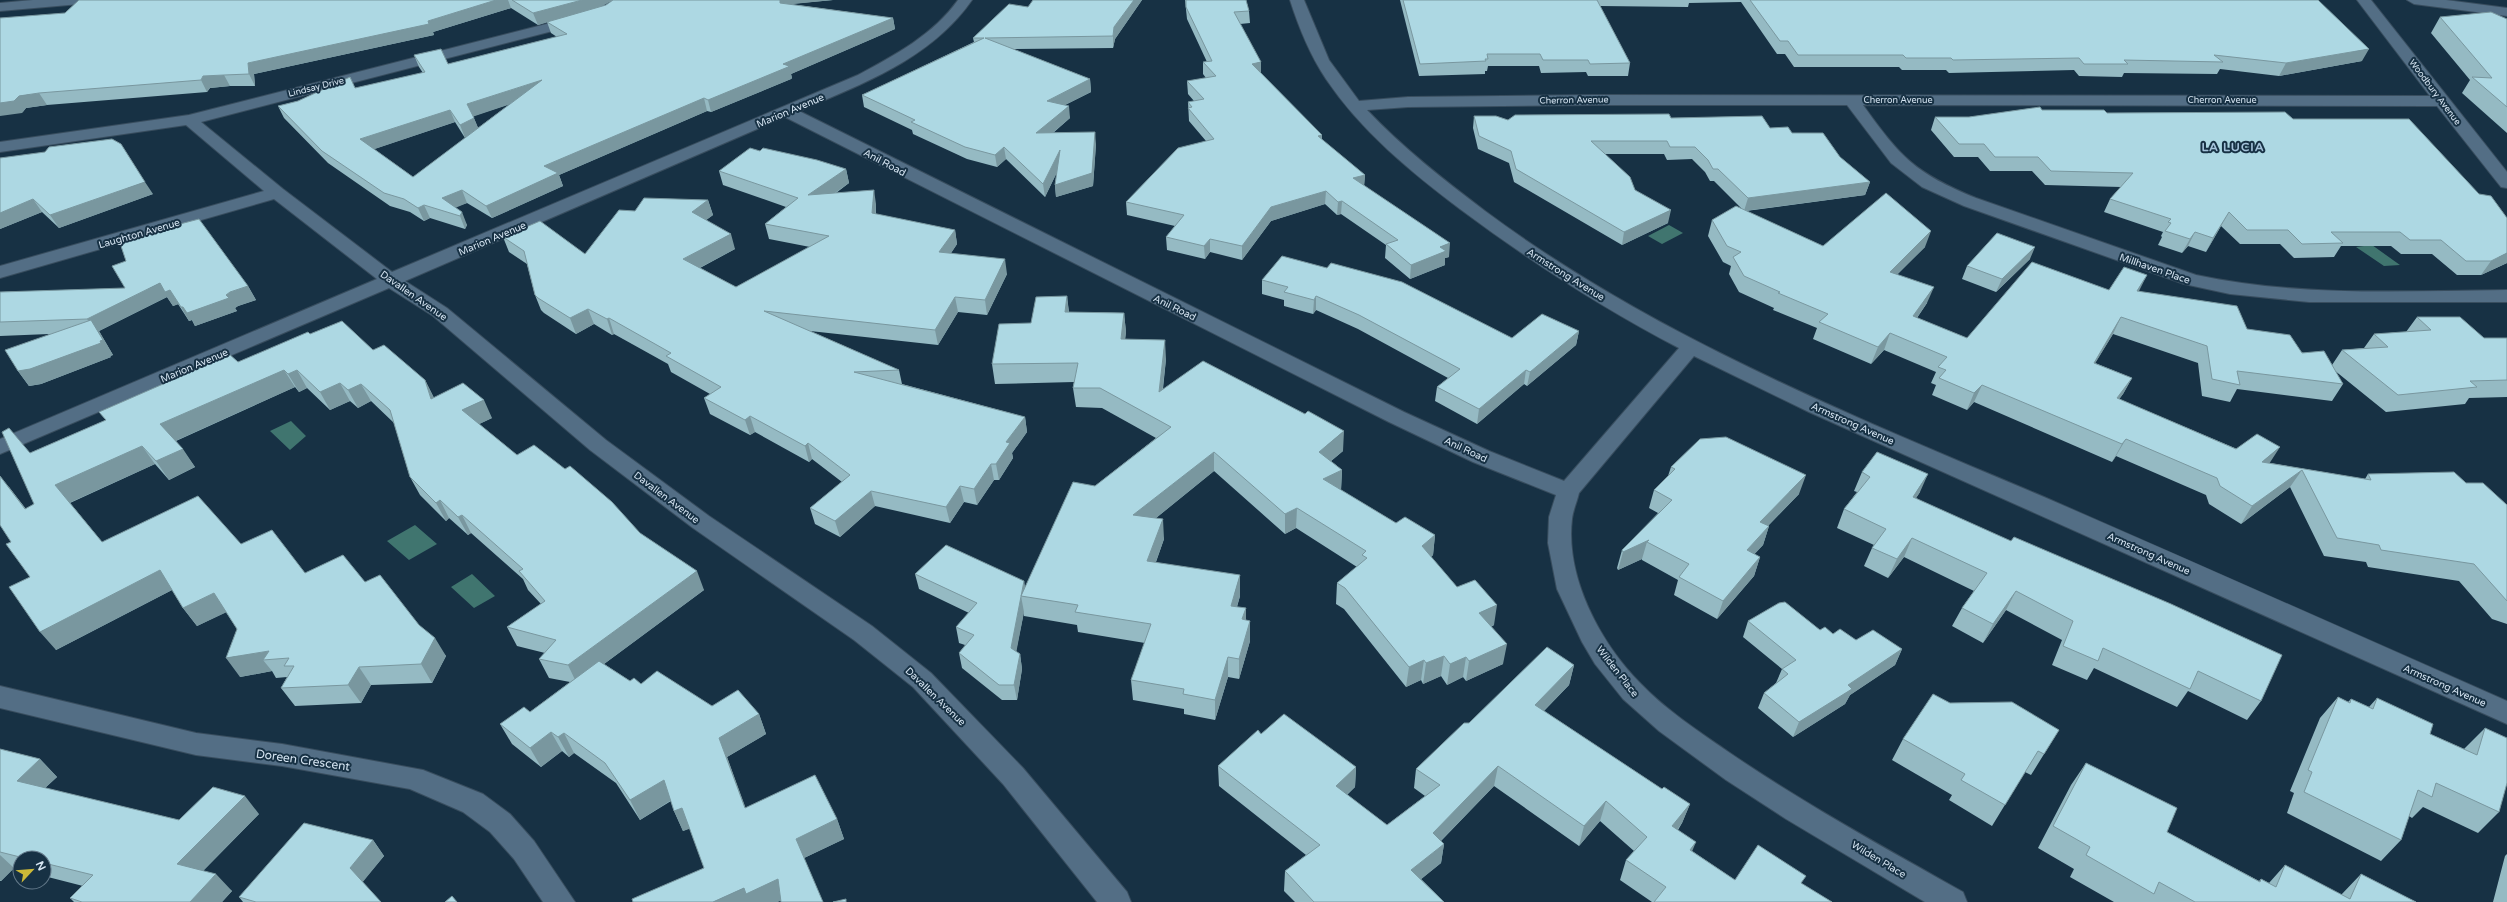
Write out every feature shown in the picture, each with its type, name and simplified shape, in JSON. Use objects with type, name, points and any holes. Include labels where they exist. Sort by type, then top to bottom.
[{"type":"street","points":[[0,7],[80,0]]},
{"type":"street","name":"Lindsay Drive","points":[[0,147],[189,120],[567,23],[604,12],[626,0]]},
{"type":"street","name":"Marion Avenue","points":[[0,447],[392,281],[863,78],[899,60],[954,17],[965,0]]},
{"type":"street","name":"Armstrong Avenue","points":[[1297,0],[1306,29],[1317,52],[1333,78],[1355,106],[1415,164],[1504,234],[1598,295],[1691,347],[1818,407],[2507,713]]},
{"type":"street","name":"Woodbury Avenue","points":[[2364,0],[2441,101],[2507,183]]},
{"type":"street","points":[[2414,0],[2507,12]]},
{"type":"street","name":"Millhaven Place","points":[[1852,101],[1881,142],[1900,162],[1915,175],[1937,188],[1976,205],[2191,280],[2234,290],[2302,296],[2507,296]]},
{"type":"street","name":"Cherron Avenue","points":[[1355,106],[1408,102],[2441,101]]},
{"type":"street","name":"Anil Road","points":[[786,111],[927,184],[1344,391],[1496,464],[1568,492]]},
{"type":"street","name":"Davallen Avenue","points":[[189,120],[277,193],[392,281],[440,312],[598,445],[701,522],[863,633],[922,680],[963,721],[1013,776],[1116,902]]},
{"type":"street","name":"Laughton Avenue","points":[[0,272],[277,193]]},
{"type":"street","name":"Wilden Place","points":[[1691,347],[1568,492],[1560,520],[1561,555],[1565,576],[1573,598],[1598,647],[1632,692],[1688,737],[1749,781],[1952,902]]},
{"type":"street","name":"Doreen Crescent","points":[[0,697],[196,744],[282,755],[413,778],[473,803],[500,823],[524,850],[560,902]]},
{"type":"shaded area","points":[[1669,225],[1683,233],[1662,244],[1648,236]]},
{"type":"shaded area","points":[[2372,245],[2400,265],[2384,266],[2356,247]]},
{"type":"shaded area","points":[[291,421],[306,436],[290,450],[270,431]]},
{"type":"shaded area","points":[[415,525],[437,544],[409,560],[387,541]]},
{"type":"shaded area","points":[[472,574],[495,596],[474,608],[451,587]]},
{"type":"building","points":[[79,0],[496,0],[428,21],[429,24],[248,63],[249,74],[203,76],[201,80],[39,93],[19,96],[14,101],[0,103],[0,18],[65,13]]},
{"type":"building","points":[[512,0],[582,0],[533,13]]},
{"type":"building","points":[[613,0],[780,0],[780,3],[893,18],[783,64],[789,66],[788,67],[708,100],[704,98],[544,166],[558,173],[486,206],[462,190],[442,198],[462,212],[460,216],[424,205],[418,208],[404,199],[384,193],[322,151],[278,106],[298,101],[350,77],[355,88],[425,72],[414,55],[441,49],[448,64],[567,34],[547,22],[606,5]],"holes":[[[542,80],[413,177],[360,139],[450,110],[460,125],[474,118],[467,104]]]},
{"type":"building","points":[[1033,0],[1134,0],[1114,27],[1113,36],[985,38],[1090,79],[1047,101],[1069,106],[1036,133],[1095,132],[1092,173],[1055,185],[1060,150],[1043,184],[1004,147],[995,155],[965,147],[911,122],[915,120],[862,95],[984,38],[973,38],[1009,4],[1028,7]]},
{"type":"building","points":[[1186,0],[1246,0],[1249,11],[1234,12],[1261,62],[1252,64],[1322,135],[1318,136],[1365,175],[1353,178],[1450,243],[1440,247],[1446,251],[1411,265],[1386,244],[1398,240],[1342,201],[1338,202],[1326,191],[1271,207],[1242,246],[1210,239],[1204,246],[1166,237],[1184,215],[1126,202],[1178,148],[1214,139],[1188,108],[1192,107],[1188,102],[1204,99],[1187,81],[1216,76],[1203,62],[1212,61],[1186,7]]},
{"type":"building","points":[[1403,0],[1597,0],[1630,63],[1590,64],[1588,60],[1543,60],[1540,54],[1487,54],[1488,59],[1485,59],[1486,61],[1420,64]]},
{"type":"building","points":[[1750,0],[2318,0],[2369,49],[2286,63],[2214,55],[2223,62],[2124,60],[2128,64],[2084,64],[2079,58],[1953,60],[1951,58],[1906,58],[1903,55],[1798,55],[1788,41],[1780,41]]},
{"type":"building","points":[[2491,12],[2507,19],[2507,107],[2472,77],[2492,78],[2440,17]]},
{"type":"building","points":[[2040,107],[2042,110],[2104,110],[2107,113],[2285,112],[2293,119],[2409,119],[2479,194],[2491,196],[2507,218],[2507,253],[2491,261],[2466,261],[2441,240],[2410,240],[2400,232],[2331,232],[2343,243],[2302,244],[2288,230],[2247,230],[2229,212],[2213,238],[2195,232],[2190,239],[2165,231],[2171,223],[2168,222],[2171,219],[2110,199],[2133,173],[2051,171],[2038,157],[1995,157],[1984,144],[1959,144],[1935,117],[1969,117]]},
{"type":"building","points":[[1669,114],[1671,118],[1762,116],[1770,128],[1788,127],[1792,133],[1823,133],[1840,157],[1870,182],[1748,198],[1718,169],[1713,169],[1708,160],[1695,147],[1670,147],[1667,141],[1591,141],[1630,177],[1635,190],[1671,210],[1624,232],[1516,169],[1511,151],[1479,136],[1474,116],[1496,116],[1508,120],[1515,115]]},
{"type":"building","points":[[112,139],[121,144],[145,182],[50,215],[33,199],[0,213],[0,158],[45,152],[49,147]]},
{"type":"building","points":[[750,148],[760,151],[763,148],[817,160],[846,169],[808,195],[874,190],[872,213],[955,230],[939,252],[1005,259],[985,300],[955,297],[935,330],[764,311],[899,370],[854,372],[1025,417],[1006,442],[1010,443],[996,464],[991,464],[974,489],[960,486],[946,507],[871,491],[835,521],[810,508],[850,475],[808,443],[805,446],[750,416],[745,420],[704,398],[721,387],[666,356],[671,353],[609,318],[607,319],[588,309],[570,318],[538,298],[535,295],[524,251],[503,237],[540,221],[585,254],[619,210],[635,211],[644,198],[708,200],[692,212],[731,234],[683,259],[736,287],[829,236],[765,224],[798,198],[719,171]]},
{"type":"building","points":[[1886,193],[1931,231],[1890,272],[1934,287],[1913,316],[1967,338],[2032,262],[2109,290],[2124,267],[2147,275],[2137,291],[2237,306],[2247,329],[2290,335],[2302,353],[2324,351],[2343,384],[2237,371],[2240,385],[2212,379],[2207,346],[2121,317],[2094,363],[2132,378],[2117,398],[2236,449],[2257,434],[2280,447],[2262,462],[2371,480],[2368,474],[2454,472],[2466,483],[2483,483],[2507,505],[2507,601],[2474,564],[2381,550],[2379,545],[2337,538],[2302,470],[2252,506],[2220,486],[2217,478],[2126,439],[2122,444],[1982,385],[1974,393],[1939,378],[1946,370],[1938,367],[1947,357],[1890,333],[1878,347],[1819,322],[1828,314],[1778,293],[1780,292],[1744,276],[1733,257],[1741,252],[1727,246],[1712,220],[1736,206],[1823,246]]},
{"type":"building","points":[[199,219],[248,286],[230,292],[226,295],[229,298],[187,313],[183,307],[181,307],[170,290],[165,292],[160,283],[87,319],[0,322],[0,292],[125,288],[112,266],[126,261],[119,240]]},
{"type":"building","points":[[1997,233],[2035,247],[2002,279],[1967,266]]},
{"type":"building","points":[[1282,256],[1327,268],[1331,263],[1402,282],[1512,338],[1542,314],[1579,331],[1530,372],[1526,370],[1479,409],[1437,387],[1460,369],[1359,315],[1316,296],[1314,300],[1284,292],[1288,287],[1262,280]]},
{"type":"building","points":[[1067,296],[1065,312],[1124,313],[1121,339],[1165,340],[1159,392],[1203,361],[1305,414],[1308,411],[1344,431],[1319,452],[1342,470],[1323,479],[1396,523],[1405,517],[1435,535],[1422,546],[1457,587],[1475,580],[1497,605],[1479,613],[1507,644],[1469,661],[1466,657],[1450,664],[1444,656],[1426,663],[1424,660],[1409,667],[1345,588],[1337,583],[1367,558],[1362,555],[1366,551],[1297,508],[1285,514],[1214,452],[1133,515],[1163,519],[1147,561],[1240,575],[1231,606],[1246,608],[1242,619],[1250,621],[1239,659],[1228,657],[1215,700],[1183,694],[1184,689],[1131,680],[1151,624],[1075,612],[1078,605],[1021,596],[1073,482],[1095,486],[1171,427],[1100,388],[1073,388],[1078,363],[992,364],[999,324],[1031,323],[1036,297]]},
{"type":"building","points":[[2417,317],[2460,317],[2484,338],[2507,338],[2507,380],[2470,381],[2477,387],[2398,395],[2342,350],[2388,347],[2374,334],[2431,330]]},
{"type":"building","points":[[91,320],[103,340],[100,341],[101,343],[30,369],[18,371],[5,350]]},
{"type":"building","points":[[342,321],[373,350],[384,345],[425,380],[431,399],[463,383],[484,400],[462,410],[517,455],[534,445],[565,469],[570,466],[612,502],[640,533],[697,571],[568,665],[539,659],[556,640],[507,627],[545,601],[519,571],[523,569],[462,515],[458,517],[440,500],[436,503],[410,477],[390,410],[361,384],[348,390],[340,383],[320,392],[297,370],[288,374],[284,370],[160,424],[183,449],[156,461],[142,446],[55,485],[102,542],[198,496],[241,544],[272,530],[305,573],[343,555],[365,582],[380,575],[419,625],[435,638],[421,664],[359,667],[348,685],[281,688],[294,666],[284,666],[289,658],[263,660],[269,651],[226,658],[237,629],[214,593],[183,608],[160,570],[40,632],[9,587],[30,577],[6,544],[11,542],[0,525],[0,476],[25,509],[34,504],[2,432],[9,428],[30,453],[106,420],[99,412],[202,367],[200,365],[228,353],[238,362],[308,332],[310,334]]},
{"type":"building","points":[[1726,437],[1806,475],[1760,522],[1769,526],[1747,550],[1760,557],[1723,601],[1679,577],[1689,564],[1647,542],[1649,540],[1623,552],[1622,550],[1672,500],[1654,490],[1675,469],[1671,467],[1700,439]]},
{"type":"building","points":[[1877,452],[1928,474],[1913,497],[2011,541],[2014,537],[2171,604],[2282,655],[2261,701],[2198,671],[2190,689],[2103,648],[2098,661],[2063,646],[2073,621],[2016,591],[1993,624],[1962,608],[1987,573],[1912,538],[1897,559],[1872,548],[1886,529],[1844,509],[1870,477],[1862,472]]},
{"type":"building","points":[[946,545],[1024,581],[1011,648],[1020,654],[1014,685],[999,685],[959,653],[974,635],[956,627],[977,603],[915,574]]},
{"type":"building","points":[[1785,602],[1820,630],[1825,627],[1833,634],[1840,629],[1856,640],[1873,630],[1902,649],[1848,685],[1852,689],[1799,722],[1764,693],[1788,674],[1782,669],[1796,660],[1748,621],[1779,603]]},
{"type":"building","points":[[1547,647],[1574,665],[1535,705],[1662,789],[1664,787],[1690,804],[1672,826],[1696,842],[1690,850],[1735,880],[1758,845],[1806,876],[1801,883],[1832,902],[1654,902],[1666,887],[1626,860],[1647,837],[1606,801],[1584,826],[1498,766],[1433,833],[1444,844],[1411,870],[1444,902],[1314,902],[1285,871],[1320,845],[1218,766],[1258,730],[1261,734],[1284,714],[1356,767],[1336,786],[1387,825],[1440,785],[1416,769],[1464,723],[1469,723]]},
{"type":"building","points":[[599,661],[630,681],[634,678],[641,684],[657,671],[712,706],[738,690],[759,714],[719,738],[745,808],[815,775],[837,819],[796,839],[823,902],[781,902],[778,879],[746,894],[744,888],[713,902],[633,902],[632,899],[704,868],[682,808],[674,811],[664,780],[630,800],[605,763],[564,733],[558,737],[551,732],[530,748],[500,724],[524,707],[530,712]]},
{"type":"building","points":[[1933,694],[1950,703],[2012,702],[2059,730],[2044,754],[2038,751],[2005,805],[1961,780],[1965,774],[1903,739]]},
{"type":"building","points":[[2338,697],[2350,703],[2351,699],[2373,709],[2377,698],[2433,724],[2430,734],[2477,755],[2485,728],[2507,738],[2507,783],[2499,812],[2436,783],[2432,797],[2418,790],[2401,840],[2304,792],[2312,772],[2308,770]]},
{"type":"building","points":[[0,749],[40,759],[17,781],[179,820],[213,787],[245,796],[177,864],[216,874],[190,902],[82,902],[70,898],[93,875],[52,865],[52,850],[12,850],[12,855],[0,852]]},
{"type":"building","points":[[2086,763],[2177,808],[2167,832],[2260,882],[2261,879],[2276,887],[2285,865],[2350,899],[2361,874],[2416,902],[2195,902],[2159,882],[2154,894],[2086,855],[2090,847],[2053,826]]},
{"type":"building","points":[[304,823],[373,840],[350,868],[381,902],[256,902],[239,897]]},
{"type":"building","points":[[452,896],[457,902],[445,902]]},
{"type":"building","points":[[846,899],[846,902],[833,902]]},
{"type":"district","name":"LA LUCIA","points":[[2233,147]]}]
